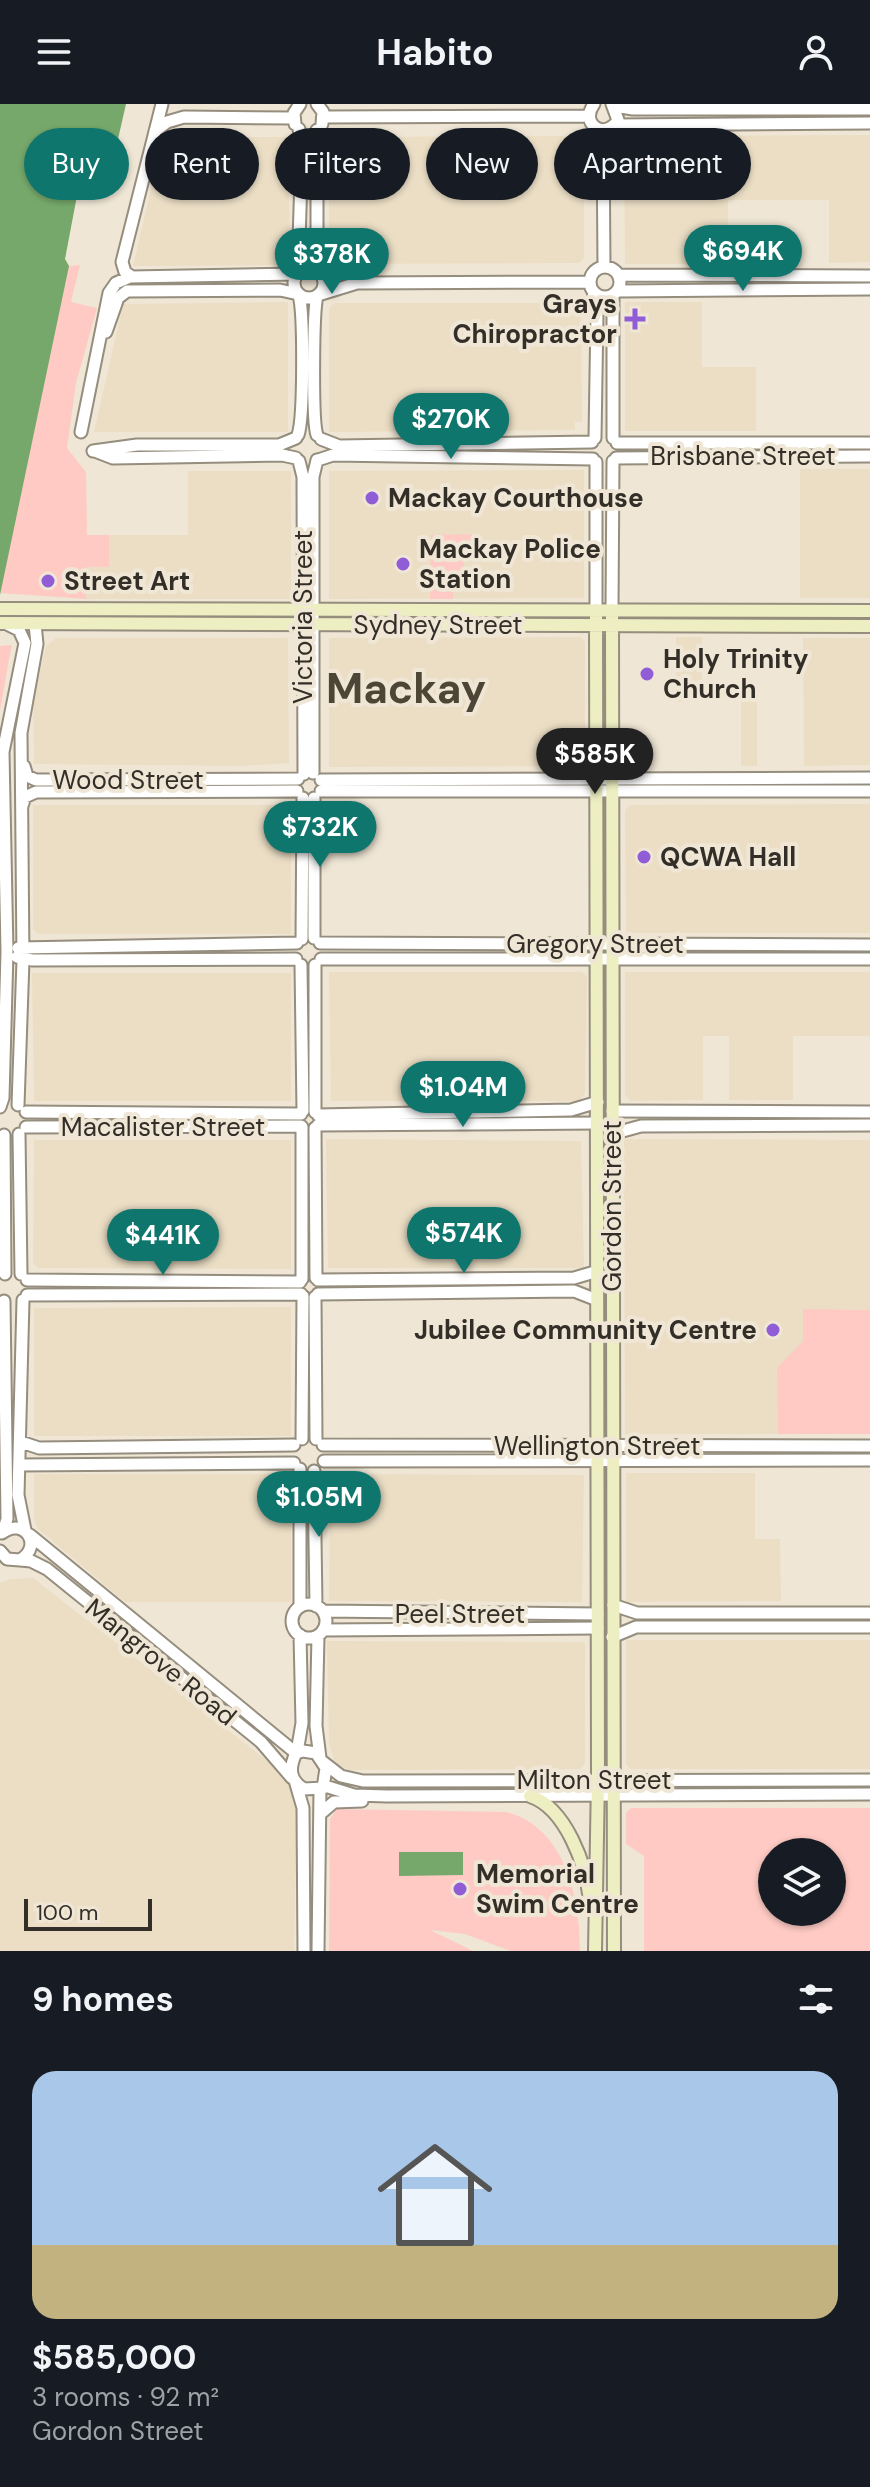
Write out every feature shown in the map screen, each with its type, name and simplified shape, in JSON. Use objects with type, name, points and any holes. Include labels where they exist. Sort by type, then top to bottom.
[{"type":"main road","name":"Sydney Street","points":[[6,609],[596,625],[870,626]]},
{"type":"main road","points":[[6,609],[27,614],[35,624]]},
{"type":"main road","name":"Sydney Street","points":[[3,623],[95,625],[596,610],[870,611]]},
{"type":"main road","name":"Gordon Street","points":[[595,1951],[598,1797],[596,610]]},
{"type":"main road","name":"Gordon Street","points":[[612,610],[614,1951]]},
{"type":"main road","points":[[88,612],[95,625]]},
{"type":"main road","points":[[598,1123],[605,1112],[606,1080],[612,1063]]},
{"type":"main road","points":[[598,1184],[602,1166],[603,1125],[612,1111]]},
{"type":"main road","points":[[598,1628],[606,1615],[607,1593],[613,1585]]},
{"type":"main road","points":[[530,1796],[544,1800],[557,1813],[588,1879],[595,1951]]},
{"type":"street","points":[[163,104],[168,112],[184,117],[296,124],[301,128]]},
{"type":"street","points":[[156,128],[163,104]]},
{"type":"street","points":[[298,460],[293,447],[303,413],[302,310],[294,285],[298,273],[302,147],[296,124],[300,104]]},
{"type":"street","points":[[317,104],[324,117]]},
{"type":"street","points":[[594,104],[589,116],[591,125],[597,128]]},
{"type":"street","points":[[616,125],[619,115],[614,105],[870,109]]},
{"type":"street","points":[[731,109],[731,123]]},
{"type":"street","points":[[797,109],[797,123]]},
{"type":"street","points":[[324,117],[589,116]]},
{"type":"street","points":[[159,128],[184,117]]},
{"type":"street","points":[[318,128],[324,117]]},
{"type":"street","points":[[610,128],[616,125],[870,123]]},
{"type":"street","points":[[135,277],[125,272],[122,262],[145,171]]},
{"type":"street","points":[[317,200],[317,271],[324,283],[314,310],[316,392],[313,413],[319,437],[318,460]]},
{"type":"street","points":[[604,200],[604,267]]},
{"type":"street","points":[[94,451],[108,458],[131,452],[276,445],[308,432],[336,446],[593,440],[597,313],[592,287],[595,270],[604,267],[619,275],[870,276]]},
{"type":"street","points":[[81,432],[110,290],[135,277],[298,273],[309,268],[357,283],[592,287],[600,296],[615,293],[870,289]]},
{"type":"street","points":[[615,440],[615,293],[619,275]]},
{"type":"street","points":[[135,277],[131,284],[137,291]]},
{"type":"street","points":[[101,342],[120,295],[137,291],[280,290],[308,298],[357,283]]},
{"type":"street","name":"Brisbane Street","points":[[593,440],[604,435],[615,440],[870,443]]},
{"type":"street","name":"Gordon Street","points":[[593,440],[596,610]]},
{"type":"street","name":"Gordon Street","points":[[612,610],[615,440]]},
{"type":"street","points":[[131,452],[282,455],[308,464],[332,455],[595,460]]},
{"type":"street","name":"Brisbane Street","points":[[595,460],[870,456]]},
{"type":"street","name":"Victoria Street","points":[[298,460],[303,476],[308,618],[308,941]]},
{"type":"street","name":"Victoria Street","points":[[308,618],[313,477],[318,460]]},
{"type":"street","points":[[0,1107],[3,1098],[7,952],[5,736],[25,645],[19,630],[3,623]]},
{"type":"street","points":[[20,1560],[31,1550],[19,1507],[25,1298],[21,757],[23,714],[37,644],[35,624]]},
{"type":"street","points":[[4,779],[10,748],[18,748],[21,757]]},
{"type":"street","name":"Wood Street","points":[[21,757],[26,776],[35,780],[111,786]]},
{"type":"street","name":"Wood Street","points":[[611,785],[870,778]]},
{"type":"street","name":"Wood Street","points":[[21,810],[24,798],[34,792],[111,786],[597,784],[870,791]]},
{"type":"street","points":[[308,941],[299,962],[317,1279],[307,1290],[324,1461],[314,1471],[320,1608],[326,1620],[321,1633],[316,1726],[327,1771],[319,1815],[318,1951]]},
{"type":"street","points":[[304,1951],[303,1808],[291,1765],[302,1723],[300,1635],[292,1620],[300,1606],[297,1466],[307,1290],[309,1120],[318,962],[308,941]]},
{"type":"street","name":"Gregory Street","points":[[7,952],[23,946],[48,945],[308,941],[870,945]]},
{"type":"street","points":[[755,944],[755,959]]},
{"type":"street","points":[[48,945],[44,954],[49,960]]},
{"type":"street","points":[[7,952],[23,960],[299,962]]},
{"type":"street","name":"Gregory Street","points":[[299,962],[870,959]]},
{"type":"street","name":"Macalister Street","points":[[2,1133],[571,1110],[598,1102]]},
{"type":"street","name":"Macalister Street","points":[[0,1107],[9,1103],[22,1109],[309,1120],[598,1123]]},
{"type":"street","points":[[571,1110],[578,1114],[571,1123]]},
{"type":"street","points":[[641,1110],[632,1116],[632,1120],[641,1126]]},
{"type":"street","points":[[612,1111],[870,1112]]},
{"type":"street","points":[[612,1134],[641,1126],[870,1125]]},
{"type":"street","points":[[2,1133],[2,1276],[307,1290]]},
{"type":"street","points":[[317,1279],[574,1278],[598,1271]]},
{"type":"street","points":[[574,1278],[579,1286],[574,1291]]},
{"type":"street","points":[[1,1534],[7,1519],[2,1299],[13,1304],[25,1298],[307,1290],[574,1291],[597,1300]]},
{"type":"street","points":[[21,1442],[39,1448],[298,1442]]},
{"type":"street","name":"Wellington Street","points":[[298,1442],[870,1446]]},
{"type":"street","name":"Wellington Street","points":[[324,1461],[870,1460]]},
{"type":"street","points":[[20,1465],[297,1466],[314,1471]]},
{"type":"street","points":[[1,1534],[16,1527],[28,1532]]},
{"type":"street","name":"Mangrove Road","points":[[28,1532],[296,1753]]},
{"type":"street","name":"Mangrove Road","points":[[2,1558],[31,1561],[47,1569],[266,1746],[294,1781]]},
{"type":"street","points":[[613,1605],[637,1613],[870,1613]]},
{"type":"street","points":[[300,1606],[320,1608]]},
{"type":"street","name":"Peel Street","points":[[320,1608],[598,1614]]},
{"type":"street","points":[[698,1613],[698,1627]]},
{"type":"street","points":[[762,1613],[762,1627]]},
{"type":"street","points":[[612,1637],[630,1628],[870,1627]]},
{"type":"street","name":"Peel Street","points":[[321,1633],[598,1628]]},
{"type":"street","points":[[300,1635],[321,1633]]},
{"type":"street","points":[[296,1753],[309,1751],[322,1760]]},
{"type":"street","name":"Milton Street","points":[[322,1760],[351,1780],[870,1780]]},
{"type":"street","points":[[294,1781],[304,1789],[322,1788]]},
{"type":"street","name":"Milton Street","points":[[322,1788],[359,1795],[402,1796],[870,1794]]},
{"type":"street","points":[[319,1815],[334,1802],[376,1802],[402,1796]]},
{"type":"shaded area","points":[[0,104],[126,104],[121,128],[24,128],[24,200],[76,200],[65,259],[69,266],[0,595]]},
{"type":"shaded area","points":[[751,135],[870,135],[870,262],[829,263],[829,200],[751,200]]},
{"type":"shaded area","points":[[538,136],[554,136],[554,200],[584,200],[584,258],[579,263],[329,264],[329,200],[410,200],[410,137],[426,137],[426,200],[538,200]]},
{"type":"shaded area","points":[[259,137],[275,137],[275,200],[289,200],[290,265],[133,266],[148,200],[259,200]]},
{"type":"shaded area","points":[[624,200],[728,200],[728,264],[625,264]]},
{"type":"shaded area","points":[[80,265],[71,302],[97,308],[76,383],[67,448],[86,472],[87,535],[109,535],[109,567],[86,567],[86,599],[0,593],[59,302],[69,266]]},
{"type":"shaded area","points":[[288,302],[288,432],[94,432],[123,304]]},
{"type":"shaded area","points":[[625,302],[702,302],[702,367],[756,367],[756,431],[625,431]]},
{"type":"shaded area","points":[[334,303],[574,303],[574,310],[581,310],[582,422],[575,422],[575,430],[329,432],[329,308]]},
{"type":"shaded area","points":[[800,469],[870,469],[870,598],[800,598]]},
{"type":"shaded area","points":[[584,470],[584,598],[329,599],[329,471]]},
{"type":"shaded area","points":[[188,471],[291,471],[291,599],[86,599],[86,567],[109,567],[109,535],[188,535]]},
{"type":"shaded area","points":[[482,534],[482,556],[464,556],[464,574],[459,574],[459,582],[453,583],[453,599],[430,599],[431,535]]},
{"type":"shaded area","points":[[580,637],[585,642],[585,766],[329,767],[329,638]]},
{"type":"shaded area","points":[[676,637],[702,637],[702,701],[676,702]]},
{"type":"shaded area","points":[[56,638],[288,638],[289,763],[242,766],[34,764],[33,702],[46,646]]},
{"type":"shaded area","points":[[803,638],[870,638],[870,765],[804,766]]},
{"type":"shaded area","points":[[12,645],[10,654],[0,710],[0,646]]},
{"type":"shaded area","points":[[741,702],[757,702],[757,766],[741,766]]},
{"type":"shaded area","points":[[870,804],[870,933],[626,933],[625,810],[630,805]]},
{"type":"shaded area","points":[[33,805],[291,805],[291,934],[38,934],[33,929]]},
{"type":"shaded area","points":[[329,972],[582,972],[587,977],[585,1093],[579,1101],[331,1101]]},
{"type":"shaded area","points":[[625,972],[870,972],[870,1036],[793,1036],[793,1100],[729,1100],[729,1036],[703,1036],[703,1100],[631,1101],[625,1095]]},
{"type":"shaded area","points":[[32,973],[291,973],[291,1101],[34,1101]]},
{"type":"shaded area","points":[[326,1139],[581,1141],[584,1268],[328,1268]]},
{"type":"shaded area","points":[[624,1139],[870,1140],[870,1434],[625,1434]]},
{"type":"shaded area","points":[[34,1140],[291,1140],[291,1269],[38,1268],[33,1263]]},
{"type":"shaded area","points":[[291,1307],[291,1436],[34,1436],[34,1308]]},
{"type":"shaded area","points":[[803,1309],[870,1310],[870,1434],[778,1434],[777,1368],[803,1341]]},
{"type":"shaded area","points":[[626,1473],[755,1473],[755,1539],[780,1539],[781,1601],[626,1602]]},
{"type":"shaded area","points":[[34,1474],[286,1474],[291,1479],[291,1602],[125,1602],[38,1529],[34,1520]]},
{"type":"shaded area","points":[[330,1474],[584,1475],[582,1602],[329,1601]]},
{"type":"shaded area","points":[[33,1578],[274,1766],[297,1796],[294,1951],[0,1951],[0,1583],[10,1579]]},
{"type":"shaded area","points":[[626,1640],[870,1640],[870,1769],[631,1769],[626,1764]]},
{"type":"shaded area","points":[[327,1641],[585,1642],[585,1763],[580,1769],[350,1770],[341,1766],[334,1760],[329,1743]]},
{"type":"shaded area","points":[[631,1808],[870,1808],[870,1951],[644,1951],[644,1856],[626,1844],[626,1813]]},
{"type":"shaded area","name":"Memorial Swim Centre","points":[[337,1809],[506,1812],[526,1820],[542,1832],[565,1867],[577,1909],[580,1951],[511,1951],[465,1934],[430,1930],[473,1951],[329,1951],[330,1819]]},
{"type":"shaded area","points":[[399,1852],[463,1852],[463,1875],[399,1876]]},
{"type":"place","name":"Grays Chiropractor","points":[[635,319]]},
{"type":"place","name":"Mackay Courthouse","points":[[372,498]]},
{"type":"place","name":"Mackay Police Station","points":[[403,564]]},
{"type":"place","name":"Street Art","points":[[48,581]]},
{"type":"place","name":"Holy Trinity Church","points":[[647,674]]},
{"type":"place","name":"QCWA Hall","points":[[644,857]]},
{"type":"place","name":"Jubilee Community Centre","points":[[773,1330]]},
{"type":"place","name":"Memorial Swim Centre","points":[[460,1889]]},
{"type":"district","name":"Mackay","points":[[406,688]]}]
